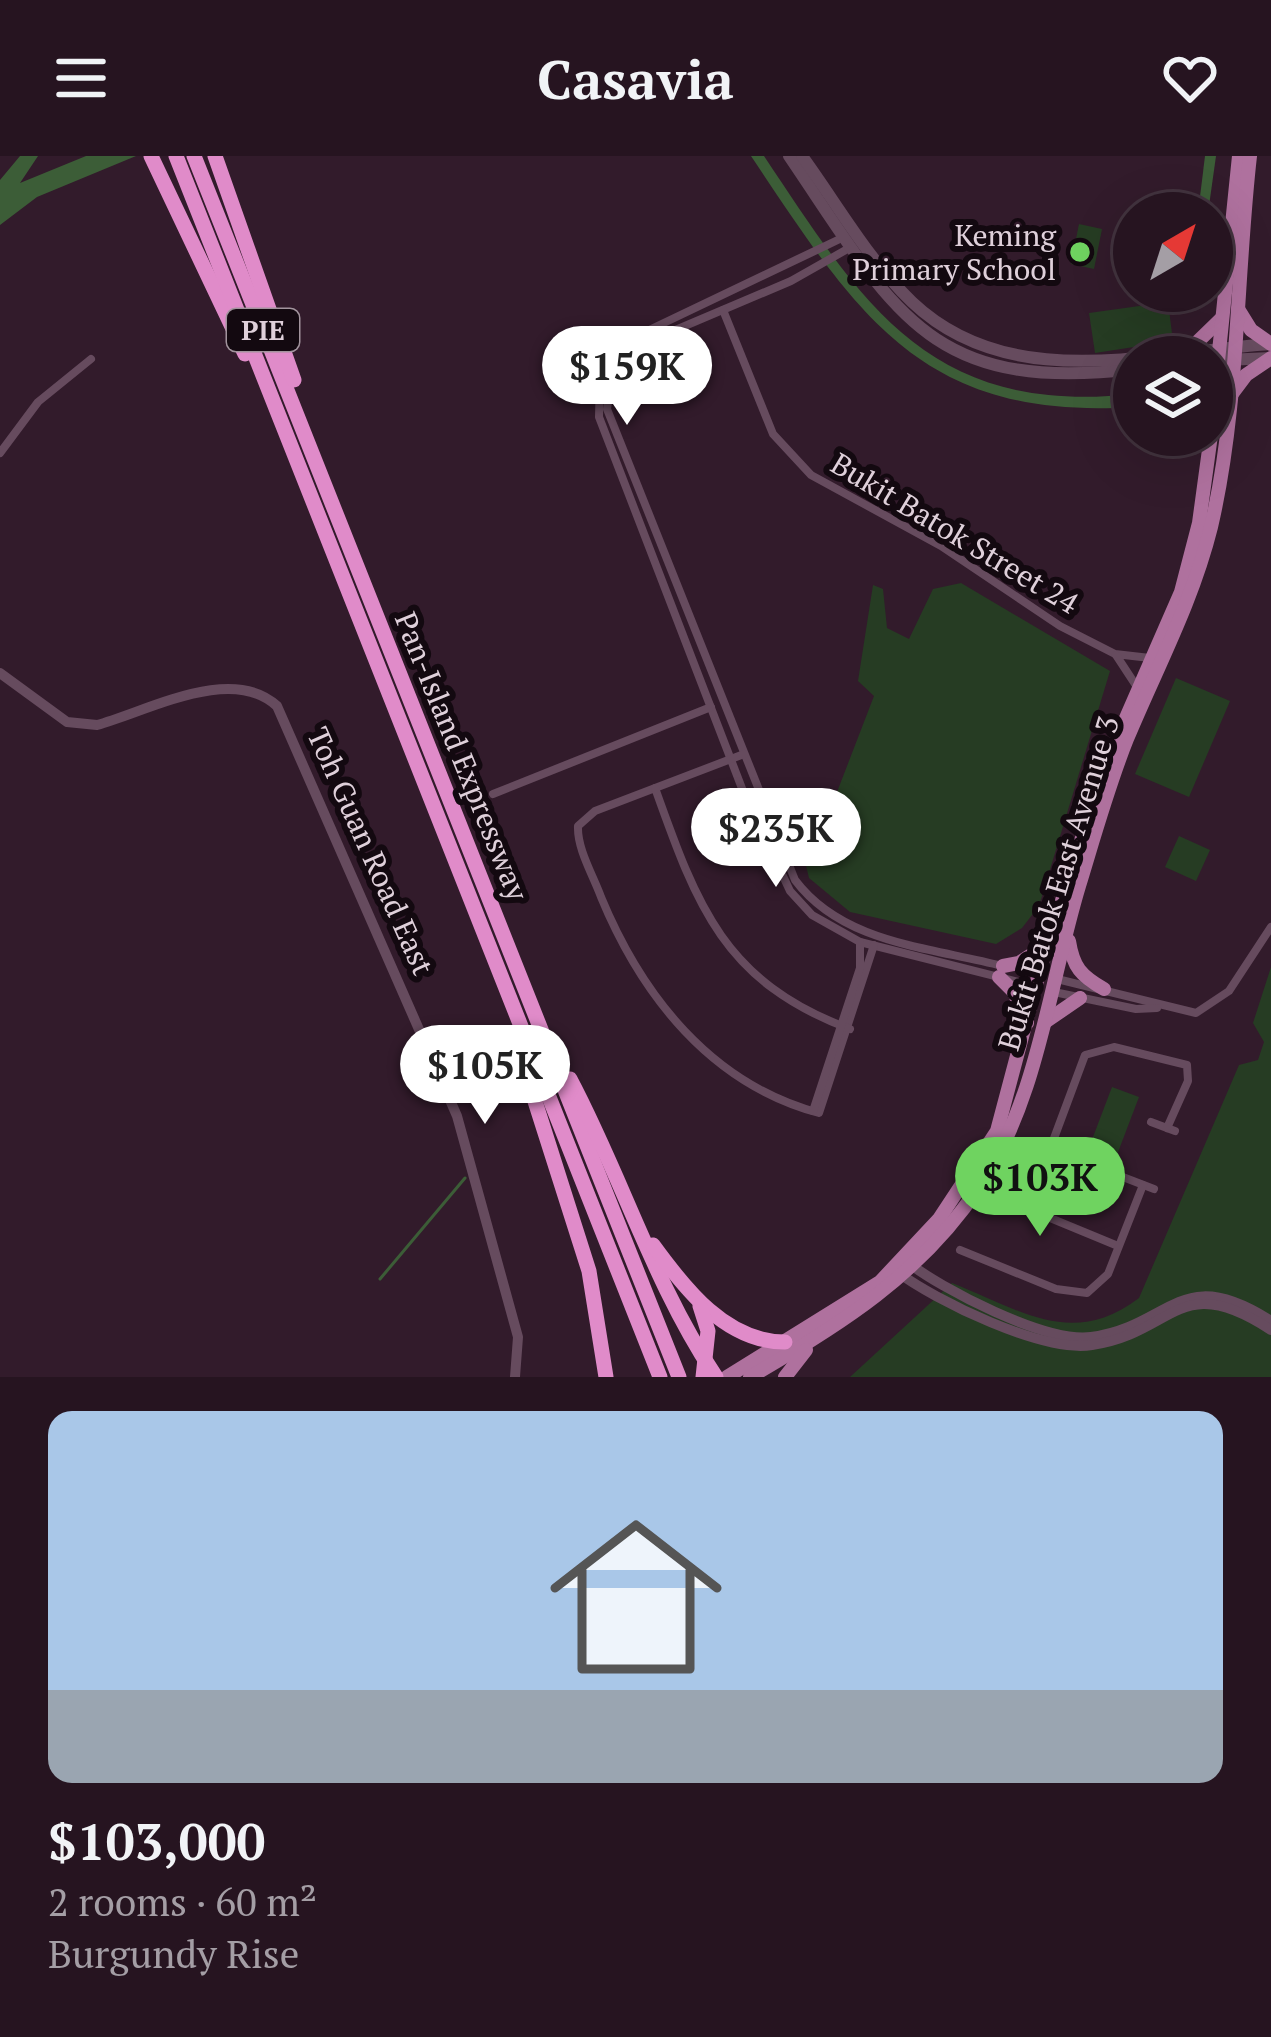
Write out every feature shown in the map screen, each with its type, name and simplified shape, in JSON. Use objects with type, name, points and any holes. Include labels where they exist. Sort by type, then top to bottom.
[{"type":"highway","points":[[151,156],[258,383],[271,398]]},
{"type":"highway","name":"Pan-Island Expressway","points":[[176,156],[493,968],[653,1335],[679,1377]]},
{"type":"highway","name":"Pan-Island Expressway","points":[[194,156],[548,1040],[653,1335],[659,1377]]},
{"type":"highway","points":[[215,156],[332,503]]},
{"type":"highway","points":[[493,968],[584,1251],[606,1377]]},
{"type":"highway","points":[[548,1040],[607,1148],[679,1320],[716,1377]]},
{"type":"highway","points":[[641,1228],[695,1298],[743,1335],[785,1342]]},
{"type":"highway","points":[[695,1298],[708,1331],[703,1377]]},
{"type":"main road","points":[[789,156],[853,238],[930,318],[989,348],[1039,362],[1113,356]]},
{"type":"main road","points":[[802,156],[906,317],[963,354],[1006,371],[1043,376],[1113,371]]},
{"type":"main road","name":"Bukit Batok East Avenue 3","points":[[1233,269],[1239,156]]},
{"type":"main road","name":"Bukit Batok East Avenue 3","points":[[1233,291],[1250,156]]},
{"type":"main road","points":[[1233,309],[1250,330],[1271,344]]},
{"type":"main road","points":[[1206,336],[1227,312]]},
{"type":"main road","points":[[1233,353],[1271,344]]},
{"type":"main road","points":[[1233,356],[1271,358]]},
{"type":"main road","points":[[1233,393],[1246,375],[1271,358]]},
{"type":"main road","name":"Bukit Batok East Avenue 3","points":[[750,1377],[813,1341],[903,1268],[979,1188],[1009,1133],[1034,1025],[1037,979],[1105,766],[1181,592],[1199,523],[1208,456]]},
{"type":"main road","name":"Bukit Batok East Avenue 3","points":[[727,1377],[903,1268],[1000,1126],[1034,1025],[1056,985],[1067,930],[1115,770],[1191,597],[1215,503],[1221,456]]},
{"type":"main road","points":[[1067,930],[1073,963],[1083,977],[1105,989]]},
{"type":"main road","points":[[1053,940],[1001,972],[1034,1025],[1080,998]]},
{"type":"main road","points":[[785,1377],[813,1341]]},
{"type":"street","points":[[853,238],[629,339],[610,356],[598,381],[600,422],[730,759],[785,885],[812,915],[874,947],[1037,979],[1080,998],[1187,1014],[1218,1003],[1271,927]]},
{"type":"street","points":[[853,238],[822,264],[629,351],[612,373],[606,402],[795,880],[833,916],[877,936],[1001,972]]},
{"type":"street","name":"Bukit Batok Street 24","points":[[723,309],[773,434],[796,463],[941,546],[1060,626],[1115,654],[1144,660],[1155,652]]},
{"type":"street","points":[[0,453],[38,402],[91,359]]},
{"type":"street","points":[[1115,654],[1133,673],[1138,690]]},
{"type":"street","name":"Toh Guan Road East","points":[[0,673],[76,725],[97,725],[231,686],[256,691],[277,706],[457,1116],[518,1337],[515,1377]]},
{"type":"street","points":[[493,794],[711,706]]},
{"type":"street","points":[[744,754],[591,813],[577,829],[621,943],[656,1000],[707,1054],[764,1091],[813,1111],[877,936]]},
{"type":"street","points":[[655,788],[690,884],[721,940],[773,992],[846,1027]]},
{"type":"street","points":[[846,1027],[860,968],[860,942]]},
{"type":"street","points":[[1056,985],[1105,989],[1160,1008]]},
{"type":"street","points":[[1151,1122],[1171,1130],[1188,1081],[1186,1065],[1114,1047],[1085,1054],[1050,1149],[1154,1190]]},
{"type":"street","points":[[960,1250],[1078,1294],[1103,1281],[1143,1185]]},
{"type":"street","points":[[962,1188],[979,1188],[1118,1246]]},
{"type":"street","points":[[903,1268],[1072,1336],[1102,1334],[1172,1303],[1204,1295],[1242,1303],[1271,1325]]},
{"type":"shaded area","points":[[20,156],[38,156],[20,183],[86,156],[136,156],[37,197],[0,225],[0,180]]},
{"type":"shaded area","points":[[751,156],[764,156],[835,260],[910,340],[954,368],[1004,387],[1064,396],[1113,395],[1113,407],[1061,407],[999,396],[947,375],[902,346],[826,264]]},
{"type":"shaded area","points":[[1205,156],[1216,156],[1211,192],[1201,192]]},
{"type":"shaded area","points":[[1079,224],[1102,229],[1094,269],[1071,264]]},
{"type":"shaded area","points":[[1169,312],[1172,336],[1113,336],[1113,350],[1095,353],[1089,313]]},
{"type":"shaded area","points":[[961,583],[1110,671],[1039,906],[1022,928],[996,944],[850,912],[809,878],[802,849],[822,831],[874,696],[858,681],[873,585],[883,589],[887,628],[909,639],[933,589]]},
{"type":"shaded area","points":[[1176,678],[1230,701],[1189,797],[1135,774]]},
{"type":"shaded area","points":[[1179,836],[1210,850],[1196,881],[1165,867]]},
{"type":"shaded area","points":[[1271,967],[1271,1377],[850,1377],[952,1283],[1024,1313],[1069,1323],[1115,1313],[1139,1298],[1239,1065],[1258,1060],[1264,1042],[1253,1023]]},
{"type":"shaded area","points":[[1112,1087],[1139,1097],[1112,1168],[1085,1158]]},
{"type":"waterway","points":[[380,1279],[465,1178]]},
{"type":"place","name":"Keming Primary School","points":[[1080,252]]}]
